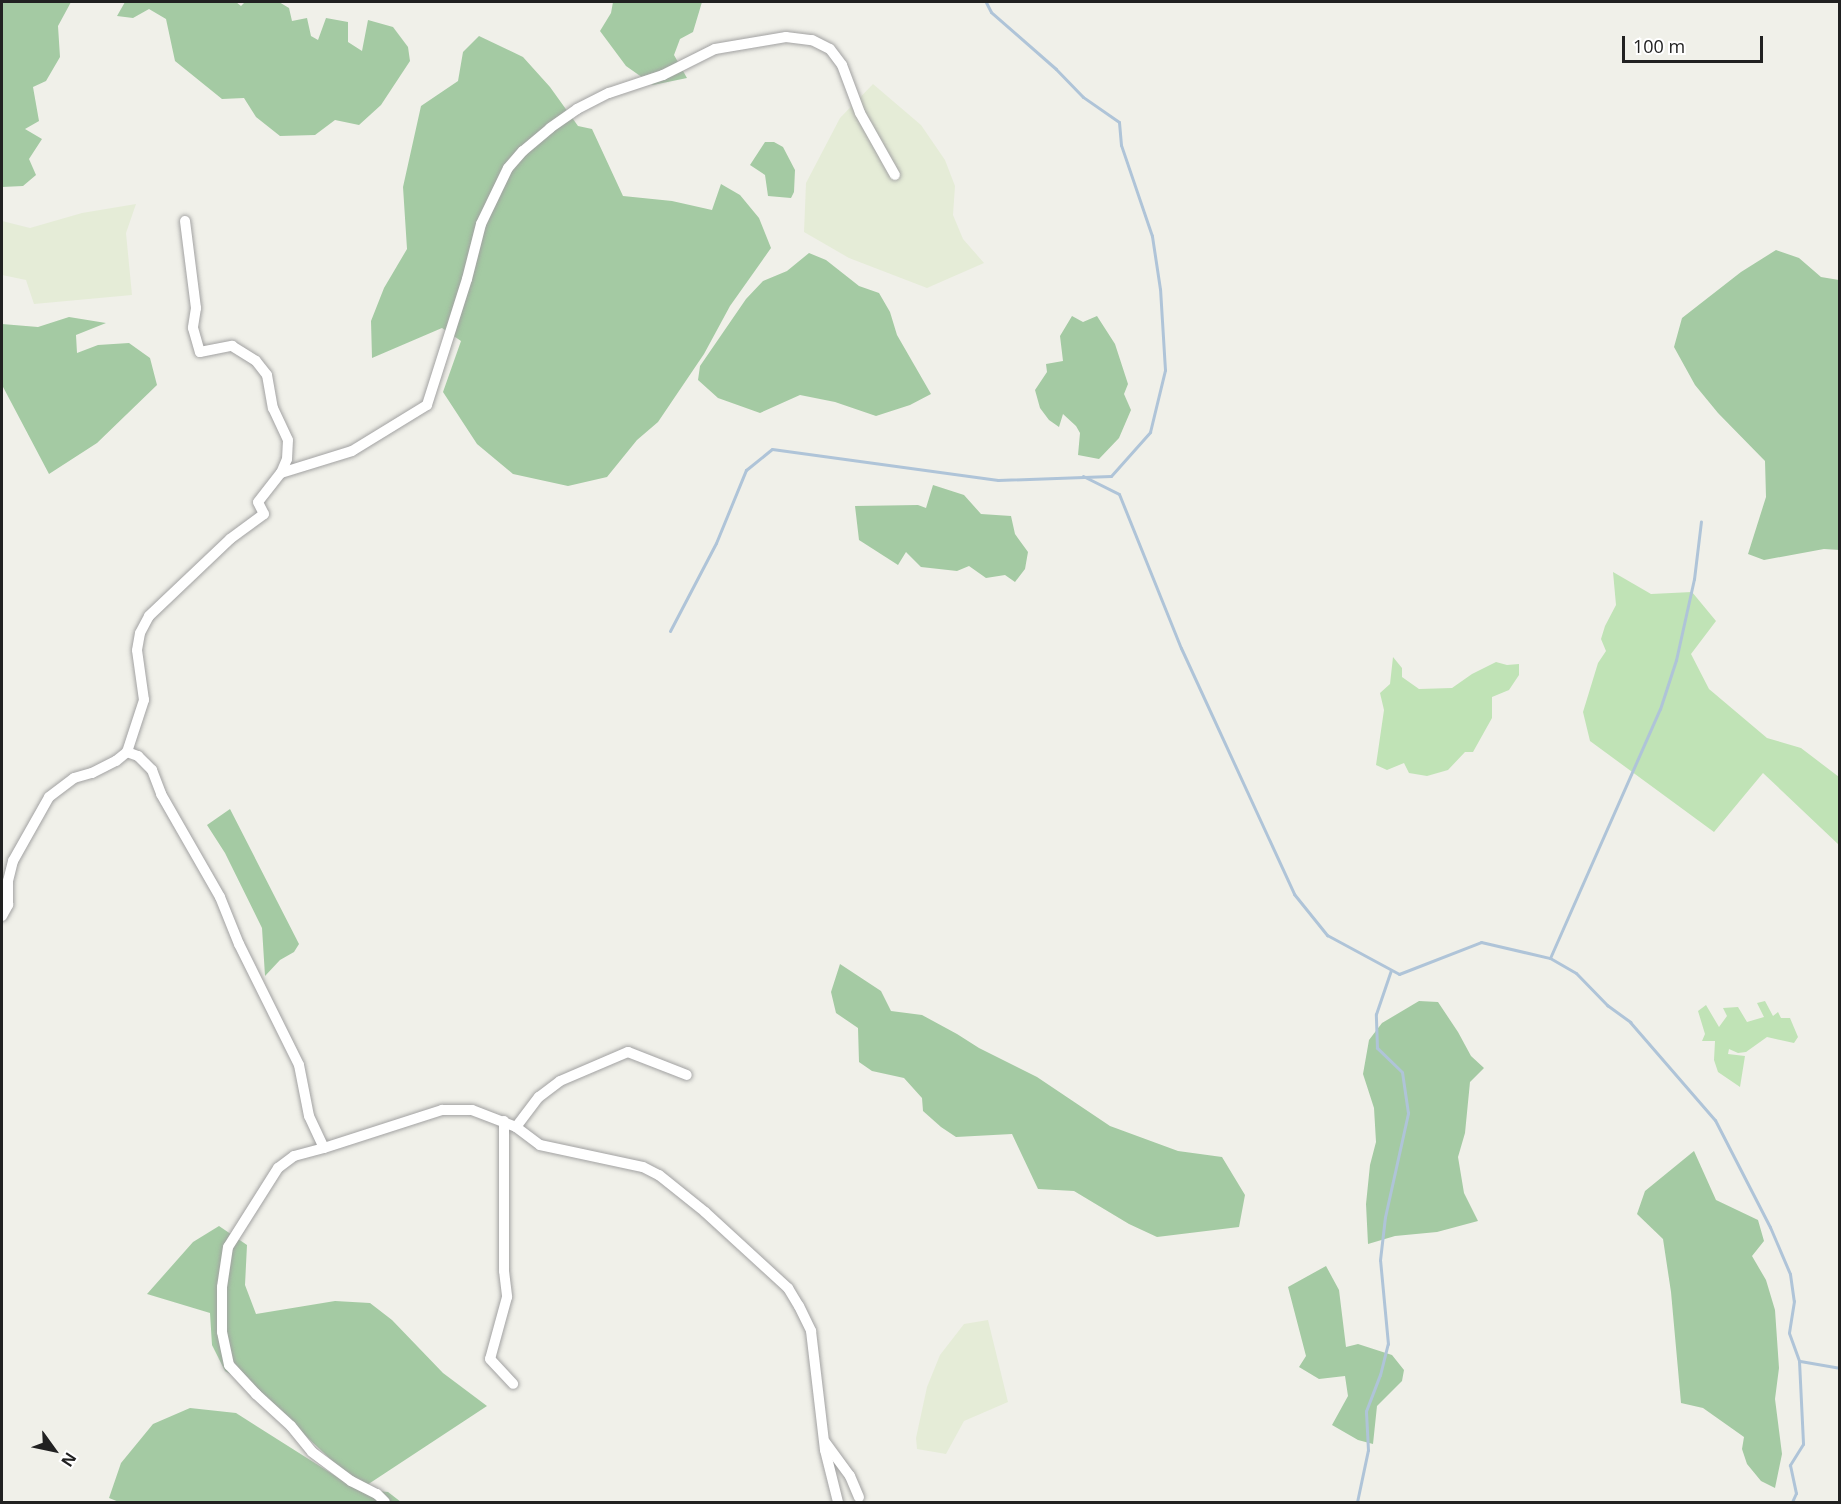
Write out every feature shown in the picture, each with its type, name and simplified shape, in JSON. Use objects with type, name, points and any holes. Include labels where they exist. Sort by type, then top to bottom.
[{"type":"street","points":[[281,473],[352,451],[427,405],[467,279],[481,224],[508,168],[550,128],[577,109],[609,93],[663,75],[716,49],[786,37],[812,40],[830,49],[843,65],[860,113],[895,175]]},
{"type":"street","points":[[2,916],[8,905],[8,881],[13,861],[49,797],[74,778],[92,773],[128,752],[144,700],[137,650],[140,633],[149,616],[216,552],[264,514],[258,502],[281,473],[287,459],[288,440],[273,408],[267,375],[256,361],[232,346],[200,352],[193,328],[196,308],[185,221]]},
{"type":"street","points":[[128,752],[138,756],[152,770],[161,794],[220,897],[239,944],[299,1065],[309,1116],[324,1148]]},
{"type":"street","points":[[516,1127],[539,1097],[560,1082],[628,1052],[687,1075]]},
{"type":"street","points":[[385,1503],[377,1494],[351,1481],[312,1452],[291,1426],[256,1395],[229,1365],[222,1332],[222,1287],[228,1247],[278,1168],[294,1156],[442,1110],[472,1110],[516,1127],[540,1145],[644,1167],[659,1175],[705,1212],[788,1288],[811,1331],[823,1440],[838,1503]]},
{"type":"street","points":[[504,1121],[504,1271],[507,1297],[490,1359],[513,1384]]},
{"type":"street","points":[[823,1440],[850,1476],[859,1497]]},
{"type":"green space","points":[[2,2],[71,2],[58,26],[60,57],[46,81],[33,87],[39,121],[25,129],[42,139],[29,159],[36,175],[23,186],[2,187]]},
{"type":"green space","points":[[125,2],[236,2],[241,6],[245,2],[279,2],[289,8],[292,21],[307,18],[311,36],[318,40],[326,18],[348,22],[348,42],[362,51],[368,20],[393,27],[408,47],[410,61],[381,105],[359,125],[335,120],[315,135],[280,136],[256,117],[244,98],[222,99],[175,61],[166,19],[149,9],[133,18],[117,16]]},
{"type":"green space","points":[[613,2],[702,2],[693,32],[680,39],[674,55],[687,78],[653,85],[626,66],[600,31],[611,13]]},
{"type":"green space","points":[[479,36],[523,57],[550,87],[578,126],[592,129],[623,196],[672,201],[712,210],[721,184],[740,195],[759,218],[771,248],[730,306],[704,354],[658,422],[637,440],[607,477],[568,486],[513,474],[477,444],[443,392],[461,341],[442,328],[372,358],[371,321],[384,288],[407,249],[403,187],[421,106],[458,81],[463,52]]},
{"type":"green space","points":[[873,84],[921,125],[945,160],[955,186],[953,215],[963,239],[984,263],[927,288],[849,258],[804,232],[806,183],[840,118]]},
{"type":"green space","points":[[765,142],[774,142],[783,147],[795,170],[794,192],[791,198],[768,196],[765,175],[750,165]]},
{"type":"green space","points":[[136,204],[126,233],[132,295],[34,304],[26,280],[2,275],[2,221],[30,228],[82,213]]},
{"type":"green space","points":[[1776,250],[1799,258],[1821,277],[1839,280],[1840,550],[1824,549],[1764,560],[1748,554],[1766,497],[1765,461],[1718,413],[1695,385],[1674,347],[1682,318],[1741,272]]},
{"type":"green space","points":[[809,253],[826,260],[859,286],[879,293],[890,312],[897,335],[931,394],[910,405],[876,416],[835,402],[800,395],[760,413],[718,398],[698,380],[700,366],[746,299],[763,281],[787,271]]},
{"type":"green space","points":[[1072,316],[1083,322],[1097,316],[1115,344],[1128,384],[1124,394],[1131,410],[1119,438],[1099,459],[1078,455],[1080,433],[1076,426],[1063,414],[1059,427],[1049,420],[1040,408],[1035,390],[1047,372],[1046,364],[1063,361],[1060,336]]},
{"type":"green space","points":[[69,317],[106,323],[76,335],[77,353],[98,345],[129,343],[150,358],[157,385],[97,443],[49,474],[2,385],[2,324],[38,327]]},
{"type":"green space","points":[[933,485],[964,495],[981,514],[1011,516],[1015,534],[1028,552],[1025,569],[1015,582],[1005,575],[986,578],[969,566],[957,571],[921,567],[906,552],[898,565],[859,540],[855,506],[918,505],[926,508]]},
{"type":"green space","points":[[1613,572],[1651,594],[1692,592],[1716,621],[1691,654],[1709,689],[1767,738],[1801,748],[1839,777],[1839,845],[1763,773],[1714,832],[1590,741],[1583,712],[1598,663],[1606,651],[1601,639],[1605,626],[1616,605]]},
{"type":"green space","points":[[1393,657],[1402,668],[1402,677],[1419,689],[1452,688],[1472,674],[1496,662],[1507,665],[1519,664],[1519,675],[1509,690],[1492,697],[1492,718],[1473,752],[1465,752],[1448,770],[1427,776],[1409,773],[1404,763],[1387,770],[1376,765],[1384,710],[1380,693],[1390,684]]},
{"type":"green space","points":[[230,809],[299,944],[294,952],[280,960],[265,976],[262,928],[225,853],[207,825]]},
{"type":"green space","points":[[840,964],[881,991],[891,1011],[922,1015],[979,1048],[1037,1077],[1110,1126],[1178,1151],[1222,1157],[1245,1195],[1239,1227],[1157,1237],[1129,1224],[1074,1191],[1038,1189],[1012,1134],[956,1137],[923,1111],[922,1098],[904,1078],[872,1071],[859,1062],[858,1028],[836,1013],[831,992]]},
{"type":"green space","points":[[1419,1001],[1438,1002],[1471,1056],[1484,1068],[1470,1082],[1465,1133],[1458,1157],[1464,1193],[1478,1221],[1437,1232],[1395,1236],[1368,1244],[1366,1204],[1370,1165],[1376,1142],[1374,1108],[1363,1074],[1369,1040],[1382,1023]]},
{"type":"green space","points":[[1765,1001],[1773,1016],[1778,1012],[1781,1018],[1790,1018],[1798,1037],[1794,1043],[1767,1037],[1746,1052],[1738,1053],[1729,1049],[1728,1054],[1745,1056],[1740,1087],[1718,1072],[1714,1060],[1715,1041],[1702,1041],[1705,1034],[1698,1011],[1706,1005],[1719,1027],[1727,1016],[1723,1008],[1738,1007],[1747,1022],[1764,1017],[1757,1003]]},
{"type":"green space","points":[[1694,1151],[1716,1200],[1758,1220],[1764,1241],[1752,1256],[1766,1280],[1775,1310],[1779,1368],[1775,1399],[1782,1454],[1775,1488],[1761,1481],[1747,1464],[1742,1449],[1744,1437],[1703,1408],[1681,1403],[1671,1292],[1663,1239],[1637,1214],[1645,1191]]},
{"type":"green space","points":[[219,1226],[247,1245],[245,1285],[256,1314],[335,1301],[370,1303],[392,1320],[443,1373],[487,1406],[367,1485],[343,1471],[258,1391],[225,1371],[212,1345],[210,1313],[147,1294],[193,1242]]},
{"type":"green space","points":[[1326,1266],[1339,1290],[1346,1347],[1358,1344],[1392,1355],[1404,1370],[1402,1381],[1377,1406],[1373,1444],[1358,1440],[1332,1425],[1348,1396],[1345,1376],[1319,1379],[1299,1367],[1306,1356],[1288,1287]]},
{"type":"green space","points":[[988,1320],[1008,1402],[964,1421],[946,1454],[917,1449],[916,1438],[927,1387],[940,1355],[964,1324]]},
{"type":"green space","points":[[190,1408],[236,1413],[356,1489],[388,1492],[401,1502],[119,1502],[109,1498],[121,1463],[153,1424]]},
{"type":"waterway","points":[[670,631],[716,543],[746,470],[772,449],[998,480],[1111,476],[1150,432],[1165,370],[1160,289],[1152,236],[1121,145],[1119,122],[1083,97],[1056,69],[991,12],[986,2]]},
{"type":"waterway","points":[[1083,476],[1119,494],[1181,648],[1294,894],[1327,935],[1399,974],[1481,942],[1550,958],[1576,973],[1607,1005],[1630,1022],[1715,1120],[1770,1227],[1790,1274],[1794,1301],[1789,1333],[1799,1361],[1803,1444],[1790,1465],[1796,1493],[1792,1502]]},
{"type":"waterway","points":[[1550,958],[1660,709],[1676,660],[1694,579],[1701,521]]},
{"type":"waterway","points":[[1357,1502],[1368,1450],[1366,1411],[1380,1375],[1388,1344],[1380,1260],[1385,1217],[1408,1113],[1402,1072],[1377,1048],[1376,1014],[1391,970]]},
{"type":"waterway","points":[[1800,1361],[1840,1368]]}]
